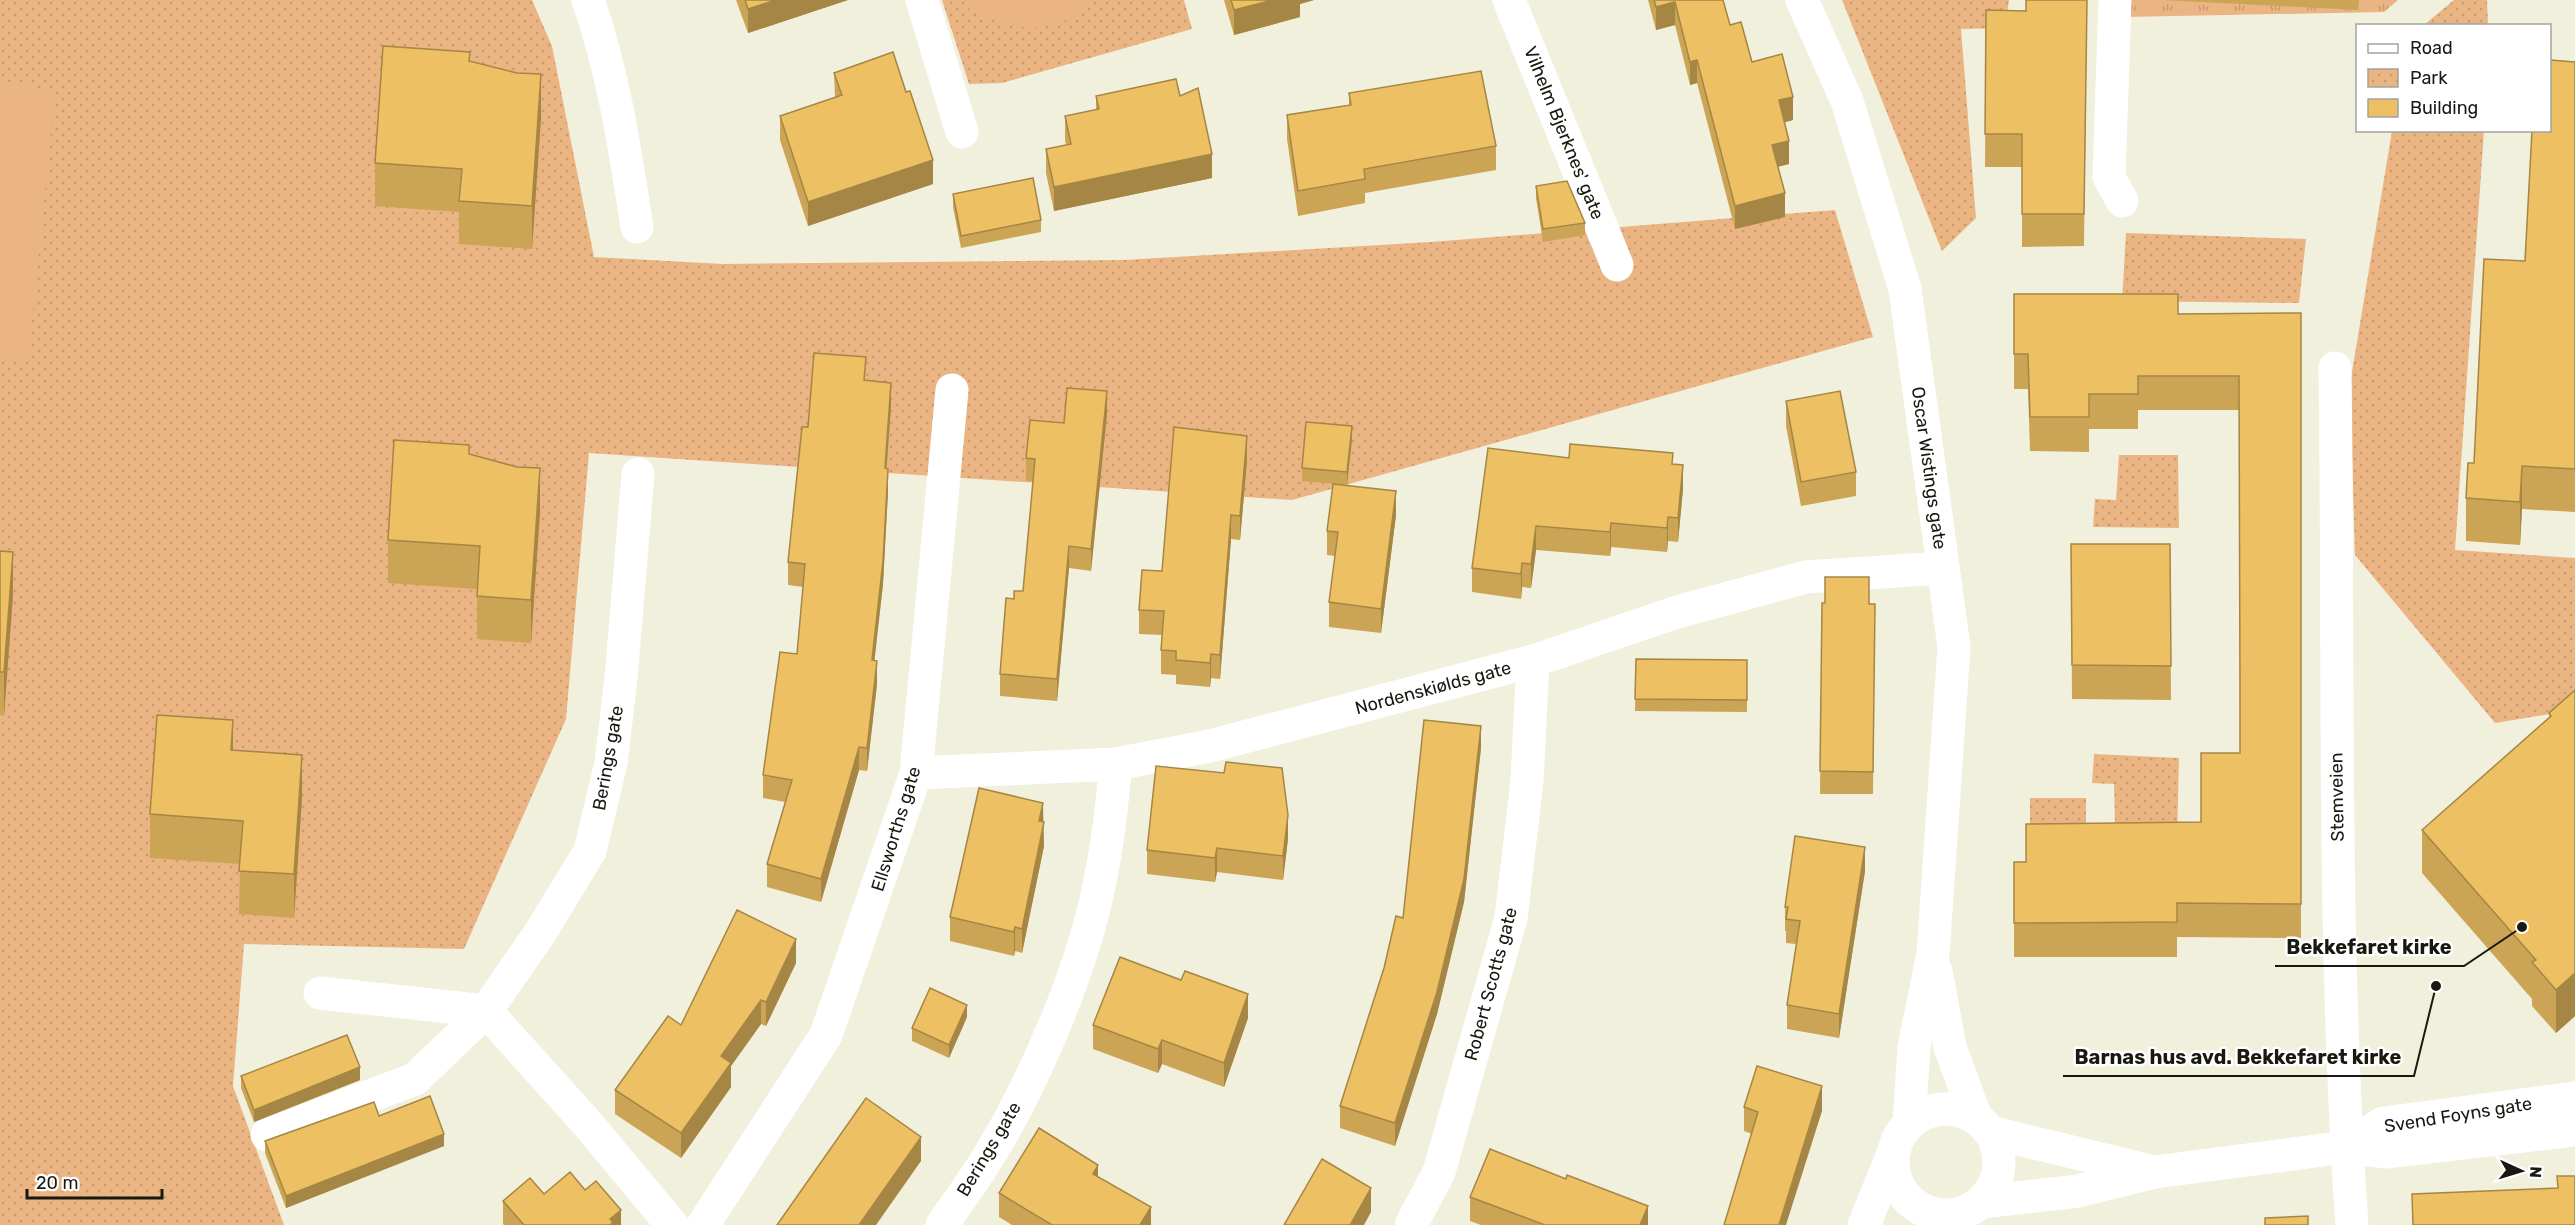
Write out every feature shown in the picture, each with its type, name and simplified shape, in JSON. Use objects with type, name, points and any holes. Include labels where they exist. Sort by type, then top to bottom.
[{"type":"street","points":[[588,0],[604,48],[624,143],[637,227]]},
{"type":"street","points":[[922,0],[962,132]]},
{"type":"street","name":"Vilhelm Bjerknes' gate","points":[[1509,0],[1617,265]]},
{"type":"street","name":"Oscar Wistings gate","points":[[1802,0],[1846,101],[1905,289],[1954,647],[1933,954],[1914,1047],[1909,1123]]},
{"type":"street","points":[[2115,0],[2109,177],[2122,201]]},
{"type":"street","name":"Stemveien","points":[[2335,368],[2338,580],[2336,784],[2346,1147],[2352,1225]]},
{"type":"street","name":"Ellsworths gate","points":[[703,1225],[826,1035],[916,773],[952,390]]},
{"type":"street","name":"Berings gate","points":[[267,1135],[415,1079],[486,1011],[540,933],[590,851],[611,764],[621,678],[638,474]]},
{"type":"street","name":"Nordenskiølds gate","points":[[916,773],[1116,764],[1210,746],[1302,724],[1533,661],[1677,612],[1806,577],[1943,568]]},
{"type":"street","name":"Robert Scotts gate","points":[[1411,1225],[1438,1172],[1511,918],[1527,781],[1533,661]]},
{"type":"street","name":"Berings gate","points":[[942,1225],[991,1154],[1033,1071],[1064,999],[1092,917],[1111,819],[1116,764]]},
{"type":"street","name":"Oscar Wistings gate","points":[[1933,954],[1950,1047],[1983,1125]]},
{"type":"street","points":[[320,993],[486,1011],[586,1122],[672,1225]]},
{"type":"street","name":"Svend Foyns gate","points":[[2346,1147],[2383,1123],[2575,1098]]},
{"type":"street","points":[[1864,1225],[1898,1138],[1909,1123],[1924,1113],[1942,1108],[1960,1110],[1983,1125],[1997,1145],[1998,1176],[1992,1190],[1961,1214],[1931,1213],[1909,1202],[1899,1188],[1893,1173],[1892,1156]]},
{"type":"street","name":"Svend Foyns gate","points":[[1983,1125],[2155,1172]]},
{"type":"street","name":"Svend Foyns gate","points":[[1961,1214],[2078,1191],[2155,1172],[2346,1147],[2385,1152],[2575,1130]]},
{"type":"green space","points":[[0,0],[532,0],[552,46],[594,257],[723,264],[1124,260],[1431,242],[1835,210],[1873,337],[1292,500],[589,453],[566,719],[464,949],[244,944],[233,1086],[284,1225],[0,1225]]},
{"type":"green space","points":[[942,0],[1184,0],[1192,29],[1002,83],[969,84]]},
{"type":"green space","points":[[966,0],[1096,0],[1065,21],[1050,26],[1034,27],[1002,23],[986,17],[969,9]]},
{"type":"green space","points":[[1842,0],[2009,0],[2005,28],[1961,29],[1976,218],[1942,251]]},
{"type":"green space","points":[[2126,0],[2398,0],[2384,12],[2125,17]]},
{"type":"green space","points":[[2454,0],[2487,0],[2488,24],[2425,24]]},
{"type":"green space","points":[[0,81],[55,91],[28,361],[0,360]]},
{"type":"green space","points":[[2392,132],[2484,132],[2455,550],[2575,558],[2575,710],[2495,723],[2355,555],[2350,384]]},
{"type":"green space","points":[[2126,233],[2306,239],[2299,303],[2122,301]]},
{"type":"green space","points":[[2119,455],[2178,455],[2179,528],[2093,527],[2095,499],[2116,500]]},
{"type":"green space","points":[[2094,754],[2179,758],[2177,840],[2115,824],[2114,784],[2092,783]]},
{"type":"green space","points":[[2030,798],[2086,798],[2086,854],[2030,854]]},
{"type":"building","points":[[745,0],[776,0],[748,9]]},
{"type":"building","points":[[1231,0],[1273,0],[1234,10]]},
{"type":"building","points":[[1654,0],[1723,0],[1730,25],[1741,22],[1752,62],[1782,54],[1793,97],[1779,100],[1789,141],[1772,145],[1785,193],[1735,206],[1697,60],[1690,62],[1675,2],[1656,7]]},
{"type":"building","points":[[2026,0],[2087,0],[2084,214],[2022,214],[2022,134],[1985,134],[1986,10],[2026,11]]},
{"type":"building","points":[[383,46],[470,52],[469,61],[517,73],[541,74],[532,206],[459,201],[462,169],[375,163]]},
{"type":"building","points":[[893,52],[906,92],[910,91],[933,160],[808,202],[780,116],[842,95],[834,73]]},
{"type":"building","points":[[2551,60],[2575,62],[2575,469],[2522,466],[2520,502],[2466,498],[2468,463],[2474,463],[2484,259],[2525,261],[2532,132],[2551,132]]},
{"type":"building","points":[[1481,71],[1496,146],[1364,169],[1365,179],[1298,191],[1287,115],[1351,105],[1349,93]]},
{"type":"building","points":[[1176,79],[1180,96],[1198,88],[1212,154],[1054,187],[1046,149],[1071,144],[1065,116],[1099,109],[1096,96]]},
{"type":"building","points":[[1033,178],[1041,220],[961,236],[953,194]]},
{"type":"building","points":[[1567,181],[1585,223],[1543,229],[1536,186]]},
{"type":"building","points":[[2014,294],[2178,294],[2178,314],[2301,313],[2301,904],[2177,903],[2177,922],[2014,923],[2014,862],[2026,862],[2026,824],[2201,822],[2201,753],[2240,753],[2240,686],[2239,376],[2138,376],[2138,394],[2089,394],[2089,417],[2030,417],[2028,354],[2014,354]]},
{"type":"building","points":[[814,353],[866,357],[864,380],[891,383],[885,468],[888,469],[883,561],[872,660],[877,661],[867,748],[859,747],[821,879],[767,864],[792,780],[763,775],[780,652],[797,654],[805,564],[788,562],[802,427],[808,427]]},
{"type":"building","points":[[1067,388],[1107,391],[1091,549],[1069,546],[1057,679],[1000,674],[1006,598],[1014,599],[1014,591],[1023,591],[1035,459],[1026,458],[1030,420],[1064,423]]},
{"type":"building","points":[[1840,391],[1856,472],[1801,482],[1786,401]]},
{"type":"building","points":[[1306,422],[1352,426],[1347,472],[1302,468]]},
{"type":"building","points":[[1174,427],[1247,436],[1240,516],[1231,515],[1220,655],[1211,654],[1210,663],[1176,660],[1176,651],[1161,650],[1164,611],[1139,610],[1142,570],[1162,571]]},
{"type":"building","points":[[394,440],[469,445],[469,454],[517,467],[540,468],[531,600],[477,596],[480,546],[388,540]]},
{"type":"building","points":[[1570,444],[1673,453],[1672,464],[1683,465],[1678,518],[1668,517],[1667,528],[1611,523],[1610,532],[1536,526],[1531,564],[1522,563],[1521,574],[1472,568],[1488,448],[1569,458]]},
{"type":"building","points":[[1333,484],[1396,491],[1381,609],[1329,602],[1338,532],[1327,531]]},
{"type":"building","points":[[2071,544],[2170,544],[2171,666],[2072,665]]},
{"type":"building","points":[[0,551],[13,552],[4,672],[0,672]]},
{"type":"building","points":[[1825,577],[1869,577],[1869,604],[1875,604],[1873,772],[1820,771],[1822,603],[1825,603]]},
{"type":"building","points":[[1636,659],[1747,660],[1747,700],[1635,699]]},
{"type":"building","points":[[2575,690],[2575,973],[2556,990],[2532,962],[2536,960],[2422,830],[2551,716],[2549,713]]},
{"type":"building","points":[[157,715],[233,720],[231,750],[302,755],[294,874],[239,871],[243,821],[150,814]]},
{"type":"building","points":[[1424,720],[1481,726],[1464,879],[1437,992],[1395,1123],[1340,1106],[1384,968],[1396,916],[1403,918]]},
{"type":"building","points":[[1226,762],[1282,768],[1288,815],[1283,856],[1217,848],[1215,858],[1147,850],[1156,766],[1224,773]]},
{"type":"building","points":[[979,788],[1043,803],[1039,821],[1044,822],[1022,929],[1015,927],[1014,932],[950,917]]},
{"type":"building","points":[[1795,836],[1865,847],[1839,1014],[1787,1005],[1800,921],[1786,919],[1788,907],[1785,907]]},
{"type":"building","points":[[737,910],[796,939],[766,1002],[761,1000],[721,1056],[731,1063],[681,1133],[615,1090],[668,1016],[681,1025]]},
{"type":"building","points":[[1120,957],[1181,980],[1185,971],[1248,994],[1224,1063],[1162,1040],[1158,1049],[1093,1025]]},
{"type":"building","points":[[930,988],[967,1005],[949,1045],[912,1028]]},
{"type":"building","points":[[347,1035],[360,1067],[254,1110],[241,1076]]},
{"type":"building","points":[[1757,1066],[1822,1086],[1779,1225],[1724,1225],[1758,1112],[1744,1107]]},
{"type":"building","points":[[430,1096],[444,1134],[286,1196],[265,1141],[374,1102],[379,1116]]},
{"type":"building","points":[[866,1098],[921,1137],[859,1225],[777,1225]]},
{"type":"building","points":[[1039,1128],[1098,1165],[1093,1174],[1151,1207],[1140,1225],[1052,1225],[999,1193]]},
{"type":"building","points":[[1490,1149],[1566,1179],[1567,1175],[1648,1206],[1640,1225],[1545,1225],[1470,1197]]},
{"type":"building","points":[[1322,1159],[1371,1188],[1350,1225],[1284,1225]]},
{"type":"building","points":[[570,1172],[585,1190],[596,1181],[621,1210],[610,1219],[613,1222],[610,1225],[524,1225],[503,1201],[530,1178],[544,1194]]},
{"type":"building","points":[[2557,1176],[2575,1176],[2575,1225],[2413,1225],[2412,1194],[2558,1188]]},
{"type":"building","points":[[2308,1216],[2308,1225],[2265,1225],[2265,1218]]},
{"type":"place","name":"Bekkefaret kirke","points":[[2522,927]]},
{"type":"place","name":"Barnas hus avd. Bekkefaret kirke","points":[[2436,986]]}]
